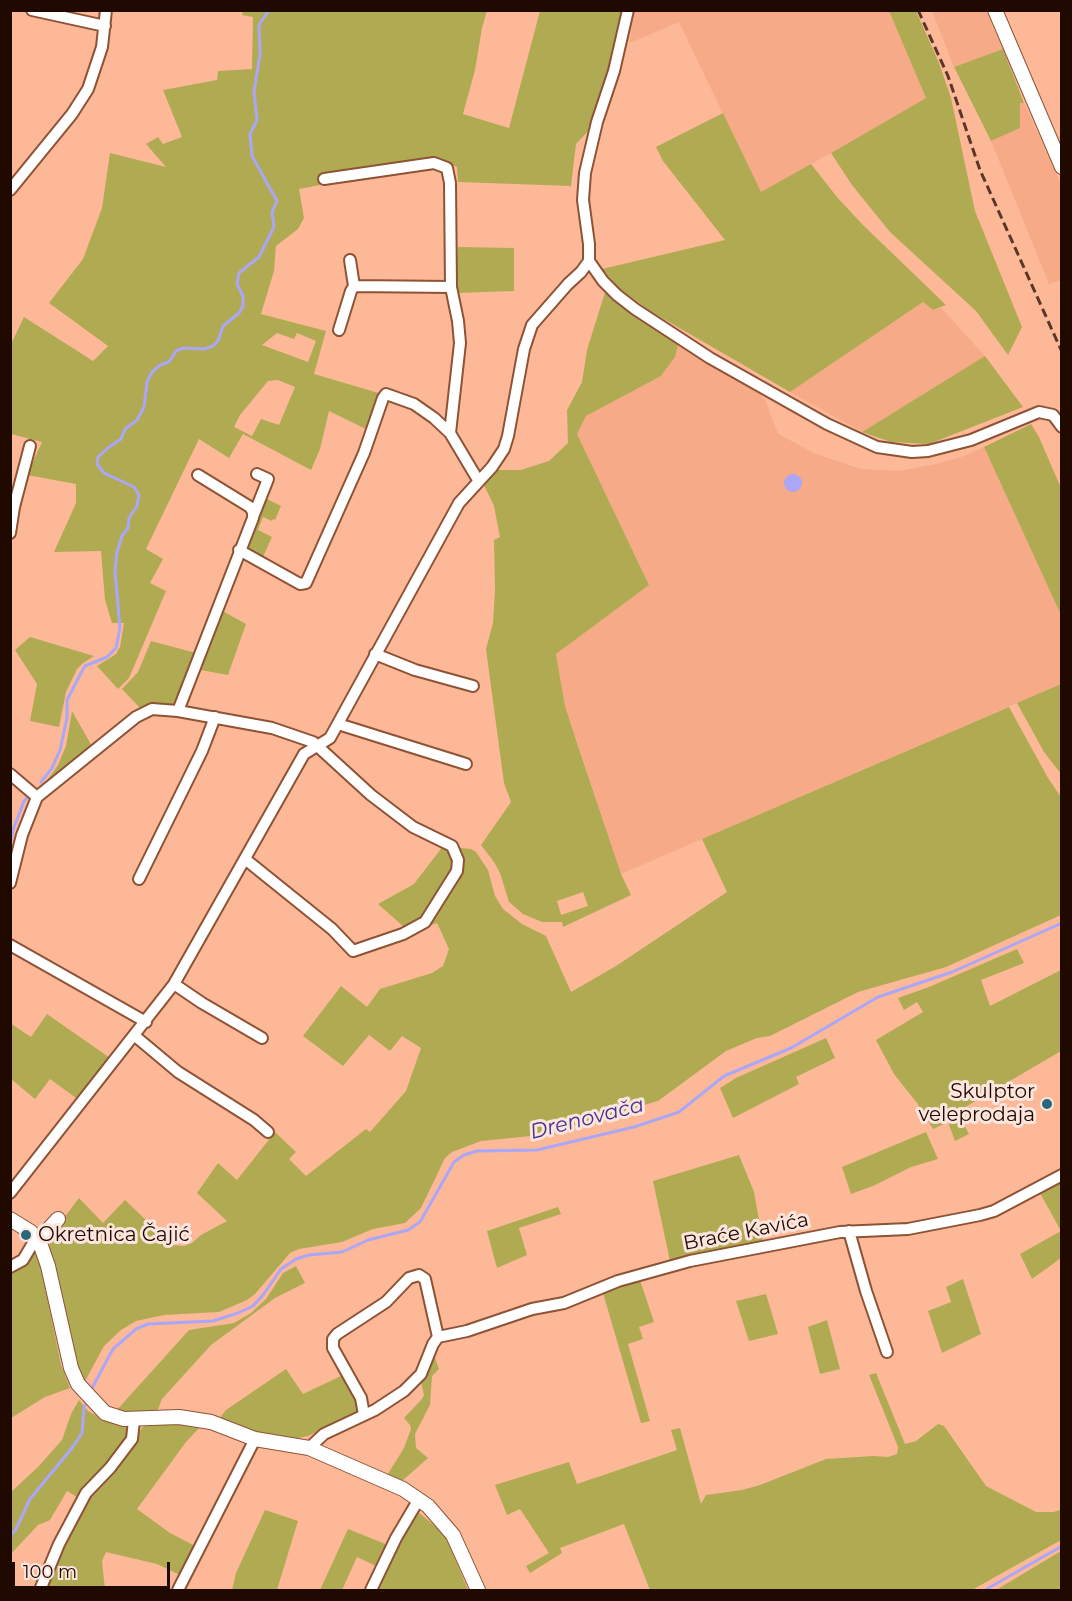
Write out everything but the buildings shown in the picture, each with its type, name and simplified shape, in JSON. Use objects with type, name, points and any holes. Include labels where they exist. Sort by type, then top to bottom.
[{"type":"street","points":[[32,10],[105,26]]},
{"type":"street","points":[[10,190],[88,89],[102,47],[106,10]]},
{"type":"street","points":[[10,1193],[174,984],[304,754],[330,738],[459,503],[492,467],[504,449],[524,349],[532,325],[589,261],[583,200],[585,173],[628,10]]},
{"type":"street","points":[[995,10],[1062,167]]},
{"type":"street","points":[[324,179],[434,163],[447,168],[450,183],[451,287],[460,344],[450,433]]},
{"type":"street","points":[[339,330],[354,286],[350,260]]},
{"type":"street","points":[[589,261],[609,288],[635,309],[700,352],[827,424],[878,447],[912,452],[950,447],[1039,412],[1053,415],[1062,427]]},
{"type":"street","points":[[354,286],[451,287]]},
{"type":"street","points":[[239,550],[300,584],[306,583],[364,453],[383,398],[387,394],[421,408],[450,433],[478,480]]},
{"type":"street","points":[[10,533],[14,507],[30,446]]},
{"type":"street","points":[[178,711],[268,479],[257,474]]},
{"type":"street","points":[[198,475],[250,507],[253,518]]},
{"type":"street","points":[[375,654],[415,670],[473,686]]},
{"type":"street","points":[[10,883],[22,835],[37,797],[135,717],[152,709],[215,717],[281,730],[313,742],[371,795],[413,827],[449,844],[455,850],[458,860],[457,871],[425,922],[415,928],[353,951],[332,929],[245,859]]},
{"type":"street","points":[[139,879],[202,752],[215,717]]},
{"type":"street","points":[[338,724],[466,764]]},
{"type":"street","points":[[10,774],[37,797]]},
{"type":"street","points":[[10,945],[146,1022]]},
{"type":"street","points":[[174,984],[262,1038]]},
{"type":"street","points":[[135,1036],[178,1072],[254,1120],[268,1132]]},
{"type":"street","name":"Braće Kavića","points":[[438,1337],[467,1331],[532,1309],[564,1303],[618,1281],[690,1260],[849,1231],[908,1229],[980,1215],[994,1211],[1062,1175]]},
{"type":"street","points":[[10,1218],[25,1227],[37,1239],[46,1259],[70,1368],[78,1384],[105,1413],[117,1418],[134,1420],[158,1417],[190,1418],[211,1422],[255,1439],[309,1448],[346,1463],[419,1498],[436,1513],[453,1534],[478,1590]]},
{"type":"street","points":[[10,1267],[23,1260],[37,1239],[58,1220]]},
{"type":"street","points":[[849,1231],[887,1352]]},
{"type":"street","points":[[309,1448],[324,1434],[364,1415],[384,1404],[421,1374],[430,1349],[438,1337],[425,1279],[419,1275],[409,1278],[386,1302],[337,1334],[333,1339],[333,1348],[361,1398],[364,1415]]},
{"type":"street","points":[[40,1590],[59,1544],[86,1493],[110,1468],[132,1439],[134,1420]]},
{"type":"street","points":[[178,1590],[255,1439]]},
{"type":"street","points":[[371,1590],[396,1538],[419,1498]]},
{"type":"shaded area","points":[[243,11],[487,11],[463,114],[509,128],[540,11],[623,11],[617,46],[594,125],[576,144],[571,186],[458,182],[457,167],[438,159],[318,176],[320,185],[299,189],[304,218],[298,229],[276,246],[274,271],[261,314],[326,331],[314,374],[382,394],[375,403],[375,414],[370,431],[329,411],[320,449],[311,470],[243,434],[229,458],[199,439],[146,549],[163,559],[150,583],[166,591],[129,678],[118,689],[97,666],[116,654],[120,647],[124,623],[112,623],[105,600],[101,551],[54,552],[76,503],[76,484],[27,475],[42,442],[11,434],[11,344],[24,317],[93,361],[108,346],[49,303],[83,259],[102,208],[110,153],[166,167],[146,144],[158,137],[163,144],[182,137],[163,90],[217,80],[218,71],[252,69],[253,17],[242,15]],"holes":[[[277,333],[294,339],[297,333],[316,341],[308,362],[262,345]],[[278,380],[295,387],[279,425],[261,419],[252,436],[234,427],[240,415],[268,381]]]},
{"type":"shaded area","points":[[633,11],[889,11],[926,98],[761,193],[679,22],[630,43]]},
{"type":"shaded area","points":[[889,11],[916,11],[939,63],[951,98],[975,211],[1022,327],[1008,355],[976,311],[890,232],[852,185],[831,153],[926,98]]},
{"type":"shaded area","points":[[932,11],[986,11],[1003,49],[954,67]]},
{"type":"shaded area","points":[[1003,49],[1024,103],[1020,103],[1020,128],[991,141],[954,67]]},
{"type":"shaded area","points":[[1020,102],[1024,103],[1061,184],[1061,280],[1049,284],[991,141],[1020,128]]},
{"type":"shaded area","points":[[723,113],[761,192],[811,164],[862,224],[946,305],[933,310],[923,302],[790,392],[650,311],[619,288],[602,269],[725,240],[663,161],[656,147]]},
{"type":"shaded area","points":[[458,247],[514,248],[514,291],[458,293],[456,284]]},
{"type":"shaded area","points":[[606,289],[678,345],[675,357],[661,376],[586,416],[577,434],[649,585],[556,654],[565,706],[621,874],[631,895],[563,927],[562,922],[542,922],[523,914],[509,902],[500,873],[481,845],[511,802],[504,783],[486,649],[493,623],[494,540],[500,537],[494,506],[483,483],[495,470],[521,470],[549,461],[568,443],[567,410],[582,382],[587,350]],"holes":[[[583,892],[588,906],[561,915],[557,901]]]},
{"type":"shaded area","points":[[923,302],[933,310],[941,308],[985,356],[862,432],[790,392]]},
{"type":"shaded area","points":[[678,345],[757,391],[765,400],[778,434],[816,454],[861,469],[899,471],[936,464],[964,456],[984,447],[1061,615],[1061,684],[621,874],[565,706],[556,654],[649,585],[577,434],[586,416],[661,376],[675,357]]},
{"type":"shaded area","points":[[985,356],[1023,407],[929,444],[891,442],[862,432]]},
{"type":"shaded area","points":[[1031,424],[1061,488],[1061,615],[984,447]]},
{"type":"shaded area","points":[[789,474],[797,474],[802,479],[800,490],[789,492],[784,487],[784,479]]},
{"type":"shaded area","points":[[265,498],[281,506],[275,520],[263,517],[258,530],[272,537],[262,559],[246,551],[246,545]]},
{"type":"shaded area","points":[[219,609],[246,624],[228,675],[195,669]]},
{"type":"shaded area","points":[[30,637],[94,656],[77,669],[66,692],[59,727],[30,721],[37,684],[15,650]]},
{"type":"shaded area","points":[[151,641],[196,653],[177,705],[149,705],[141,709],[122,689],[138,672]]},
{"type":"shaded area","points":[[1061,684],[1061,774],[1044,752],[1017,703]]},
{"type":"shaded area","points":[[1009,707],[1061,797],[1061,915],[946,967],[858,992],[770,1036],[757,1038],[726,1051],[658,1101],[541,1135],[481,1141],[452,1152],[445,1158],[421,1208],[405,1223],[373,1229],[342,1242],[299,1249],[290,1253],[255,1294],[219,1312],[164,1315],[136,1321],[121,1330],[104,1346],[84,1383],[78,1373],[48,1239],[79,1198],[103,1223],[125,1200],[172,1245],[184,1246],[227,1221],[197,1193],[218,1163],[237,1180],[275,1132],[296,1152],[289,1159],[306,1176],[366,1129],[370,1132],[406,1091],[421,1048],[402,1036],[390,1051],[369,1035],[343,1066],[303,1036],[341,986],[367,1007],[380,989],[432,973],[443,966],[449,949],[437,923],[429,926],[442,906],[461,863],[460,848],[476,852],[488,870],[495,896],[503,909],[522,924],[546,936],[571,992],[616,966],[727,892],[702,839]]},
{"type":"shaded area","points":[[72,711],[93,748],[50,780],[48,779],[58,765],[66,746]]},
{"type":"shaded area","points":[[443,846],[450,849],[452,855],[451,867],[444,885],[423,917],[404,927],[378,904],[414,884]]},
{"type":"shaded area","points":[[1017,949],[1024,963],[981,980],[990,1006],[1061,970],[1061,1051],[957,1112],[969,1134],[955,1141],[948,1122],[933,1129],[917,1103],[894,1074],[876,1040],[923,1012],[917,1002],[904,1010],[898,998]]},
{"type":"shaded area","points":[[47,1014],[110,1058],[76,1098],[50,1079],[35,1099],[11,1079],[10,1023],[31,1037]]},
{"type":"shaded area","points":[[826,1038],[835,1058],[796,1077],[799,1084],[733,1118],[720,1088],[736,1078]]},
{"type":"shaded area","points":[[926,1132],[938,1159],[911,1167],[851,1194],[842,1167]]},
{"type":"shaded area","points":[[739,1155],[754,1192],[763,1241],[670,1261],[653,1181]]},
{"type":"shaded area","points":[[1061,1181],[1061,1231],[1040,1193]]},
{"type":"shaded area","points":[[558,1207],[561,1214],[519,1228],[527,1255],[497,1268],[487,1231]]},
{"type":"shaded area","points":[[1061,1231],[1061,1258],[1032,1279],[1020,1254]]},
{"type":"shaded area","points":[[35,1251],[38,1253],[61,1365],[70,1388],[45,1397],[11,1418],[11,1271],[27,1262]]},
{"type":"shaded area","points":[[296,1266],[305,1283],[275,1298],[211,1345],[162,1399],[157,1412],[142,1415],[115,1412],[189,1330],[234,1323],[251,1313],[266,1299],[283,1273]]},
{"type":"shaded area","points":[[963,1279],[981,1334],[942,1353],[928,1311],[951,1302],[946,1287]]},
{"type":"shaded area","points":[[640,1280],[654,1322],[639,1327],[643,1339],[628,1344],[650,1421],[641,1423],[603,1293]]},
{"type":"shaded area","points":[[766,1294],[778,1334],[749,1341],[736,1301]]},
{"type":"shaded area","points":[[827,1320],[840,1369],[820,1374],[808,1327]]},
{"type":"shaded area","points":[[434,1355],[439,1369],[432,1376],[430,1405],[415,1434],[416,1448],[428,1458],[402,1481],[386,1477],[404,1448],[411,1429],[404,1418],[424,1395],[421,1382],[427,1374]]},
{"type":"shaded area","points":[[286,1369],[303,1394],[343,1375],[358,1400],[359,1411],[308,1436],[294,1439],[266,1436],[219,1419],[226,1410]]},
{"type":"shaded area","points":[[876,1373],[905,1444],[916,1441],[938,1424],[944,1426],[986,1486],[1036,1512],[1061,1510],[1061,1540],[972,1590],[650,1590],[624,1524],[560,1548],[562,1553],[530,1573],[526,1566],[549,1553],[520,1509],[507,1515],[495,1485],[569,1462],[577,1484],[677,1450],[671,1430],[680,1428],[701,1504],[706,1495],[760,1485],[826,1459],[888,1457],[897,1454],[898,1447],[869,1375]]},
{"type":"shaded area","points":[[79,1400],[88,1411],[106,1421],[126,1427],[128,1438],[124,1446],[77,1497],[67,1491],[50,1520],[38,1525],[11,1554],[11,1492],[62,1440],[71,1414]]},
{"type":"shaded area","points":[[157,1421],[201,1426],[186,1442],[137,1509],[170,1533],[197,1547],[182,1576],[157,1564],[106,1552],[102,1561],[105,1590],[46,1590],[62,1548],[88,1500],[133,1448],[141,1429]]},
{"type":"shaded area","points":[[265,1510],[298,1521],[277,1590],[232,1590],[236,1573]]},
{"type":"shaded area","points":[[418,1512],[441,1531],[448,1541],[468,1590],[377,1590],[397,1547]]},
{"type":"shaded area","points":[[348,1529],[388,1545],[376,1566],[357,1557],[342,1590],[320,1590]]},
{"type":"shaded area","points":[[1061,1551],[1061,1590],[996,1590]]},
{"type":"waterway","points":[[41,782],[52,768],[60,750],[67,718],[67,700],[85,666],[107,657],[116,648],[120,628],[115,571],[117,552],[122,536],[128,528],[129,518],[137,506],[139,495],[134,487],[104,473],[97,464],[98,457],[121,439],[125,429],[137,420],[144,407],[147,382],[152,372],[160,365],[169,362],[176,351],[183,348],[204,349],[213,346],[218,341],[223,326],[239,313],[243,306],[243,296],[237,284],[239,273],[259,257],[274,227],[272,212],[277,201],[252,156],[250,134],[257,120],[254,91],[260,55],[259,25],[269,10]]},
{"type":"waterway","points":[[10,845],[24,801],[29,796]]},
{"type":"waterway","name":"Drenovača","points":[[91,1390],[113,1349],[136,1329],[148,1324],[213,1321],[238,1313],[253,1306],[281,1269],[296,1259],[309,1255],[342,1252],[368,1240],[408,1230],[420,1222],[454,1162],[464,1155],[477,1151],[537,1150],[634,1127],[679,1112],[724,1076],[791,1048],[878,997],[952,972],[1062,923]]},
{"type":"waterway","name":"Drenovača","points":[[10,1535],[15,1531],[30,1499],[82,1433],[87,1399]]},
{"type":"waterway","points":[[985,1590],[1062,1546]]},
{"type":"railway","points":[[918,10],[948,76],[980,170],[1062,352]]},
{"type":"place","name":"Skulptor veleprodaja","points":[[1047,1104]]},
{"type":"place","name":"Okretnica Čajić","points":[[26,1235]]}]
